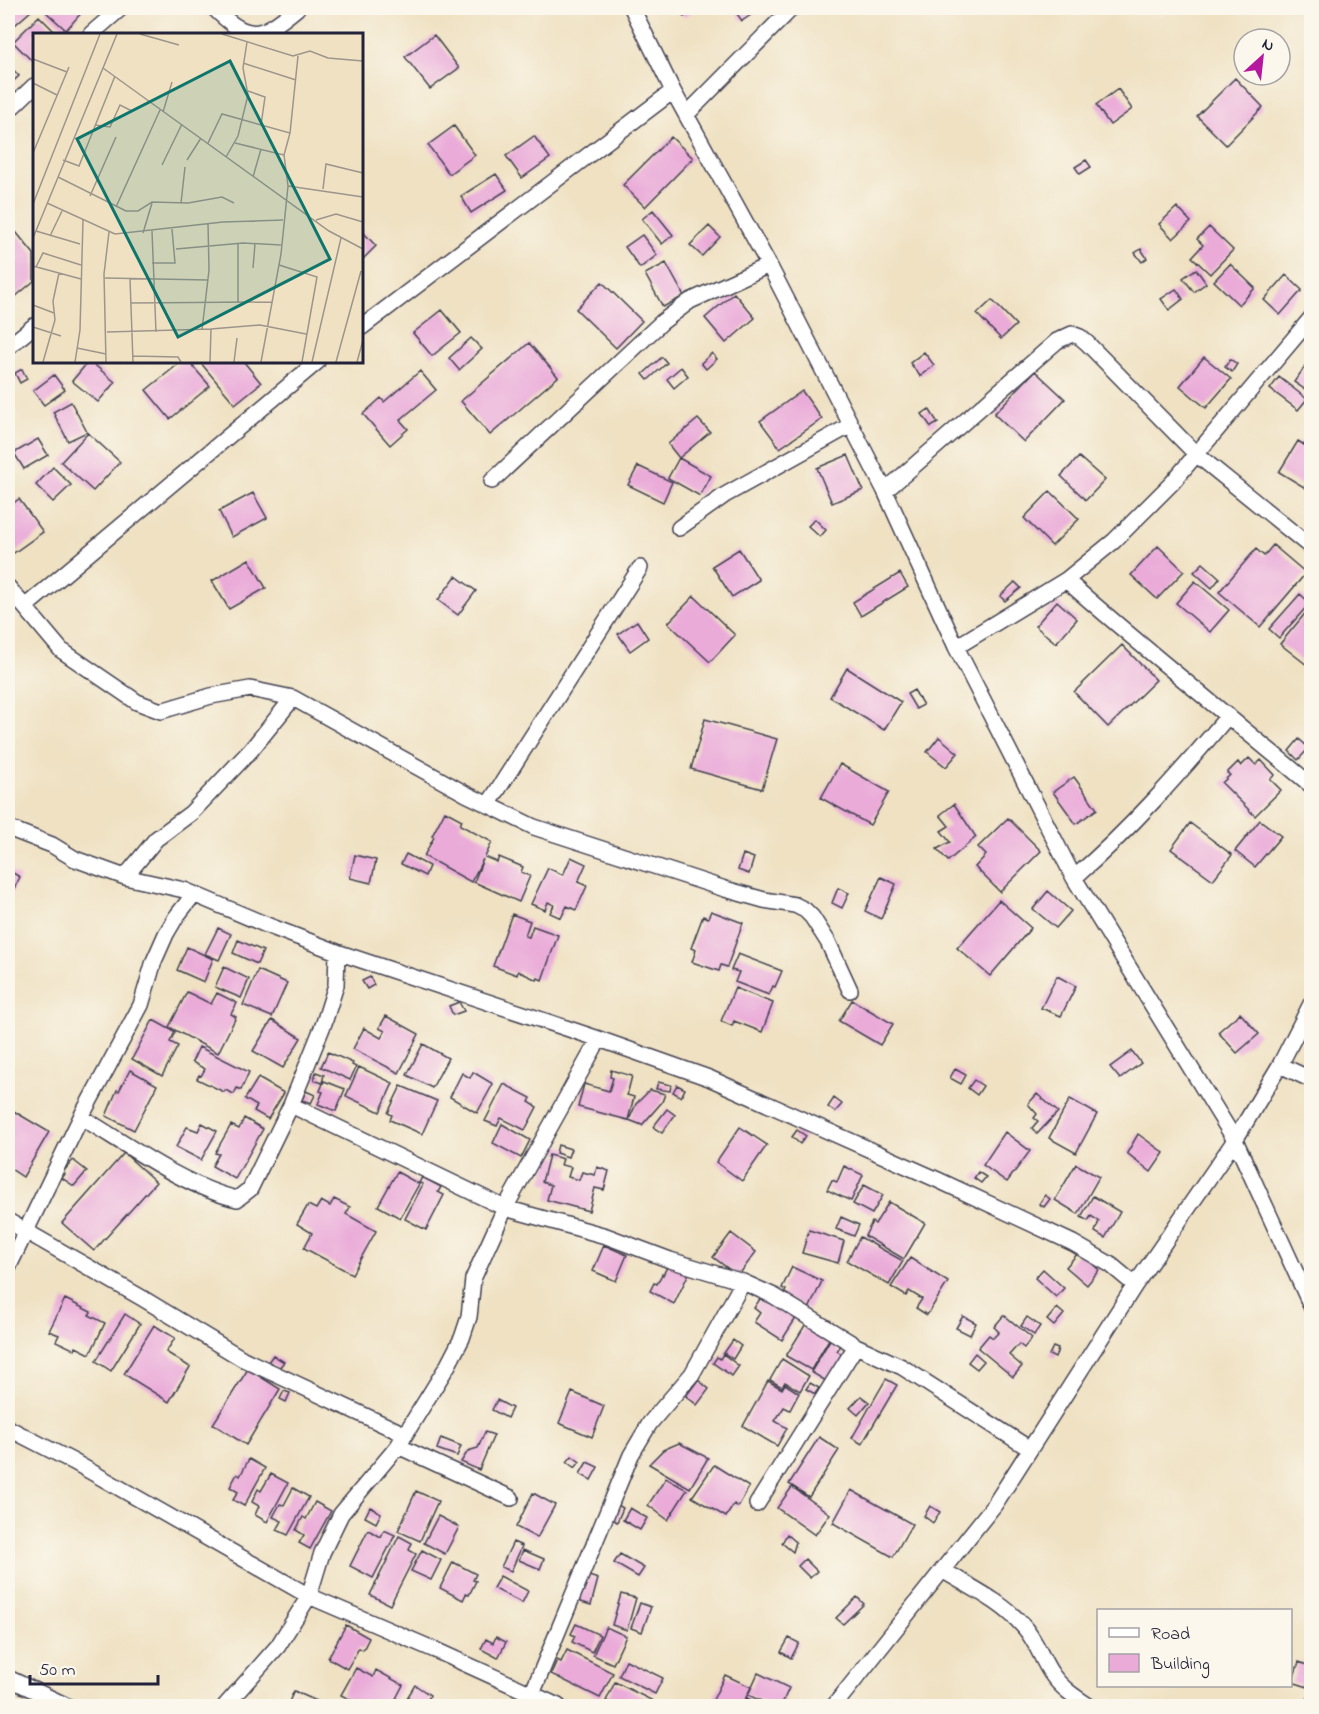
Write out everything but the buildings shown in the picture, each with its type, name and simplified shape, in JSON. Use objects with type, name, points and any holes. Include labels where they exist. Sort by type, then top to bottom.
[{"type":"street","points":[[92,33],[121,8]]},
{"type":"street","points":[[214,8],[238,29],[253,32],[265,32],[297,8]]},
{"type":"street","points":[[632,8],[686,115],[769,265],[885,490],[957,647],[1074,878],[1235,1140],[1311,1308]]},
{"type":"street","points":[[686,115],[792,8]]},
{"type":"street","points":[[8,111],[33,87]]},
{"type":"street","points":[[363,326],[673,90]]},
{"type":"street","points":[[492,481],[662,322],[690,302],[769,265]]},
{"type":"street","points":[[957,647],[1066,580],[1114,541],[1150,507],[1311,316]]},
{"type":"street","points":[[8,346],[33,327]]},
{"type":"street","points":[[885,490],[1057,341],[1072,334],[1087,343],[1196,454],[1311,548]]},
{"type":"street","points":[[26,606],[316,363]]},
{"type":"street","points":[[679,528],[725,495],[851,424]]},
{"type":"street","points":[[488,805],[640,568]]},
{"type":"street","points":[[1066,580],[1142,647],[1311,786]]},
{"type":"street","points":[[8,586],[61,650],[137,702],[161,711],[211,696],[250,689],[293,698],[488,805],[534,827],[725,889],[764,900],[795,905],[812,917],[828,942],[850,990]]},
{"type":"street","points":[[124,877],[156,839],[191,813],[251,750],[293,698]]},
{"type":"street","points":[[1074,878],[1112,846],[1169,786],[1228,716]]},
{"type":"street","points":[[8,828],[52,845],[75,859],[124,877],[169,885],[337,952],[709,1078],[1073,1243],[1112,1265],[1135,1285]]},
{"type":"street","points":[[8,1268],[81,1117],[141,1005],[154,961],[166,934],[194,894]]},
{"type":"street","points":[[81,1117],[184,1179],[219,1195],[237,1199],[250,1189],[291,1105],[332,1002],[336,985],[337,952]]},
{"type":"street","points":[[834,1707],[995,1504],[1135,1285],[1235,1140],[1280,1065],[1311,1002]]},
{"type":"street","points":[[225,1707],[278,1646],[309,1596],[322,1553],[341,1514],[401,1440],[448,1365],[462,1338],[468,1317],[473,1279],[505,1208],[599,1039]]},
{"type":"street","points":[[1280,1065],[1311,1080]]},
{"type":"street","points":[[291,1105],[505,1208],[606,1236],[670,1260],[743,1282],[774,1296],[856,1346],[902,1367],[1030,1449]]},
{"type":"street","points":[[8,1221],[243,1359],[511,1498]]},
{"type":"street","points":[[532,1694],[631,1455],[650,1423],[693,1374],[743,1282]]},
{"type":"street","points":[[758,1504],[856,1346]]},
{"type":"street","points":[[8,1428],[74,1462],[309,1596],[558,1707]]},
{"type":"street","points":[[944,1571],[1022,1623],[1039,1648],[1055,1679],[1089,1707]]},
{"type":"street","points":[[8,1678],[67,1707]]}]
